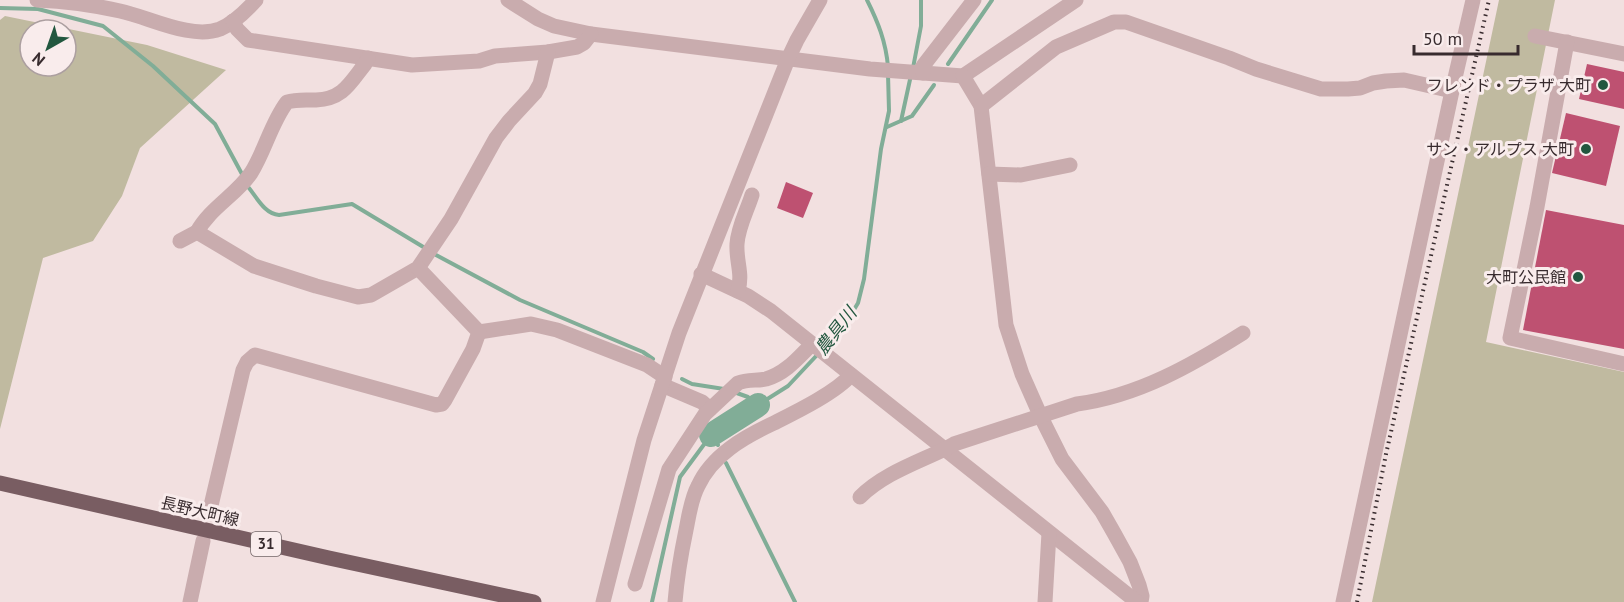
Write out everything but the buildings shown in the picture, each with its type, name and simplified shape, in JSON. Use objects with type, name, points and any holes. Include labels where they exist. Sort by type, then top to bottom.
[{"type":"main road","name":"長野大町線","points":[[0,483],[318,556],[534,602]]},
{"type":"street","points":[[37,0],[121,11],[179,29],[206,32],[220,29],[233,21],[256,0]]},
{"type":"street","points":[[508,0],[554,26],[591,34],[788,59],[963,76],[1076,0]]},
{"type":"street","points":[[603,602],[644,440],[679,333],[788,59],[820,0]]},
{"type":"street","points":[[919,73],[974,0]]},
{"type":"street","points":[[1343,602],[1473,0]]},
{"type":"street","points":[[233,21],[237,29],[248,40],[412,65],[479,61],[508,54],[548,52],[578,47],[584,44],[591,34]]},
{"type":"street","points":[[981,106],[1056,47],[1114,22],[1126,22],[1229,57],[1256,69],[1321,89],[1360,88],[1373,83],[1404,80],[1452,91]]},
{"type":"street","points":[[1535,36],[1624,54]]},
{"type":"street","points":[[1567,42],[1510,338],[1624,364]]},
{"type":"street","points":[[197,232],[254,266],[358,297],[371,296],[418,268],[451,219],[496,138],[535,93],[540,84],[548,52]]},
{"type":"street","points":[[180,241],[197,232],[249,175],[287,102],[327,99],[338,95],[368,58]]},
{"type":"street","points":[[702,274],[766,307],[1139,602],[1142,596],[1130,562],[1102,512],[1062,459],[1022,374],[1006,325],[981,106],[963,76]]},
{"type":"street","points":[[989,174],[1021,175],[1070,165]]},
{"type":"street","points":[[738,291],[741,280],[737,257],[739,232],[752,195]]},
{"type":"street","points":[[418,268],[480,332]]},
{"type":"street","points":[[480,332],[531,324],[557,330],[647,365],[663,381],[702,402],[710,409]]},
{"type":"street","points":[[209,514],[243,370],[247,362],[255,355],[436,405],[442,404],[445,400],[480,332]]},
{"type":"street","points":[[860,497],[875,483],[954,444],[1077,404],[1118,396],[1201,360],[1243,333]]},
{"type":"street","points":[[635,584],[669,469],[710,409],[738,383],[764,379],[786,370],[814,346]]},
{"type":"street","points":[[675,602],[679,565],[692,502],[703,476],[712,464],[742,439],[843,385],[848,373]]},
{"type":"street","points":[[1045,602],[1049,533]]},
{"type":"street","points":[[190,602],[203,541]]},
{"type":"shaded area","points":[[1499,0],[1555,0],[1486,342],[1624,372],[1624,602],[1372,602]]},
{"type":"shaded area","points":[[5,16],[18,19],[18,78],[78,78],[78,31],[147,45],[226,70],[140,148],[122,196],[93,241],[43,258],[0,429],[0,20]]},
{"type":"waterway","name":"農具川","points":[[867,0],[881,32],[888,67]]},
{"type":"waterway","points":[[913,68],[921,26],[921,0]]},
{"type":"waterway","points":[[948,64],[992,0]]},
{"type":"waterway","points":[[0,8],[38,9],[103,26],[153,66],[215,124],[243,176]]},
{"type":"waterway","name":"農具川","points":[[823,349],[849,318],[858,303],[864,279],[881,149],[889,111],[888,74]]},
{"type":"waterway","points":[[901,121],[911,75]]},
{"type":"waterway","points":[[887,127],[912,116],[934,85]]},
{"type":"waterway","points":[[249,188],[265,209],[279,215],[352,204],[425,248]]},
{"type":"waterway","points":[[436,255],[520,300],[643,352],[653,359]]},
{"type":"waterway","name":"農具川","points":[[734,392],[748,397],[758,405],[788,386],[818,354]]},
{"type":"waterway","points":[[682,379],[692,384],[724,389]]},
{"type":"waterway","name":"農具川","points":[[711,435],[758,405]]},
{"type":"waterway","name":"農具川","points":[[652,602],[680,477],[711,435],[718,445]]},
{"type":"waterway","points":[[726,463],[795,602]]},
{"type":"railway","points":[[1357,602],[1386,454],[1489,0]]},
{"type":"place","name":"フレンド・プラザ 大町","points":[[1603,85]]},
{"type":"place","name":"サン・アルプス 大町","points":[[1586,149]]},
{"type":"place","name":"大町公民館","points":[[1578,277]]}]
